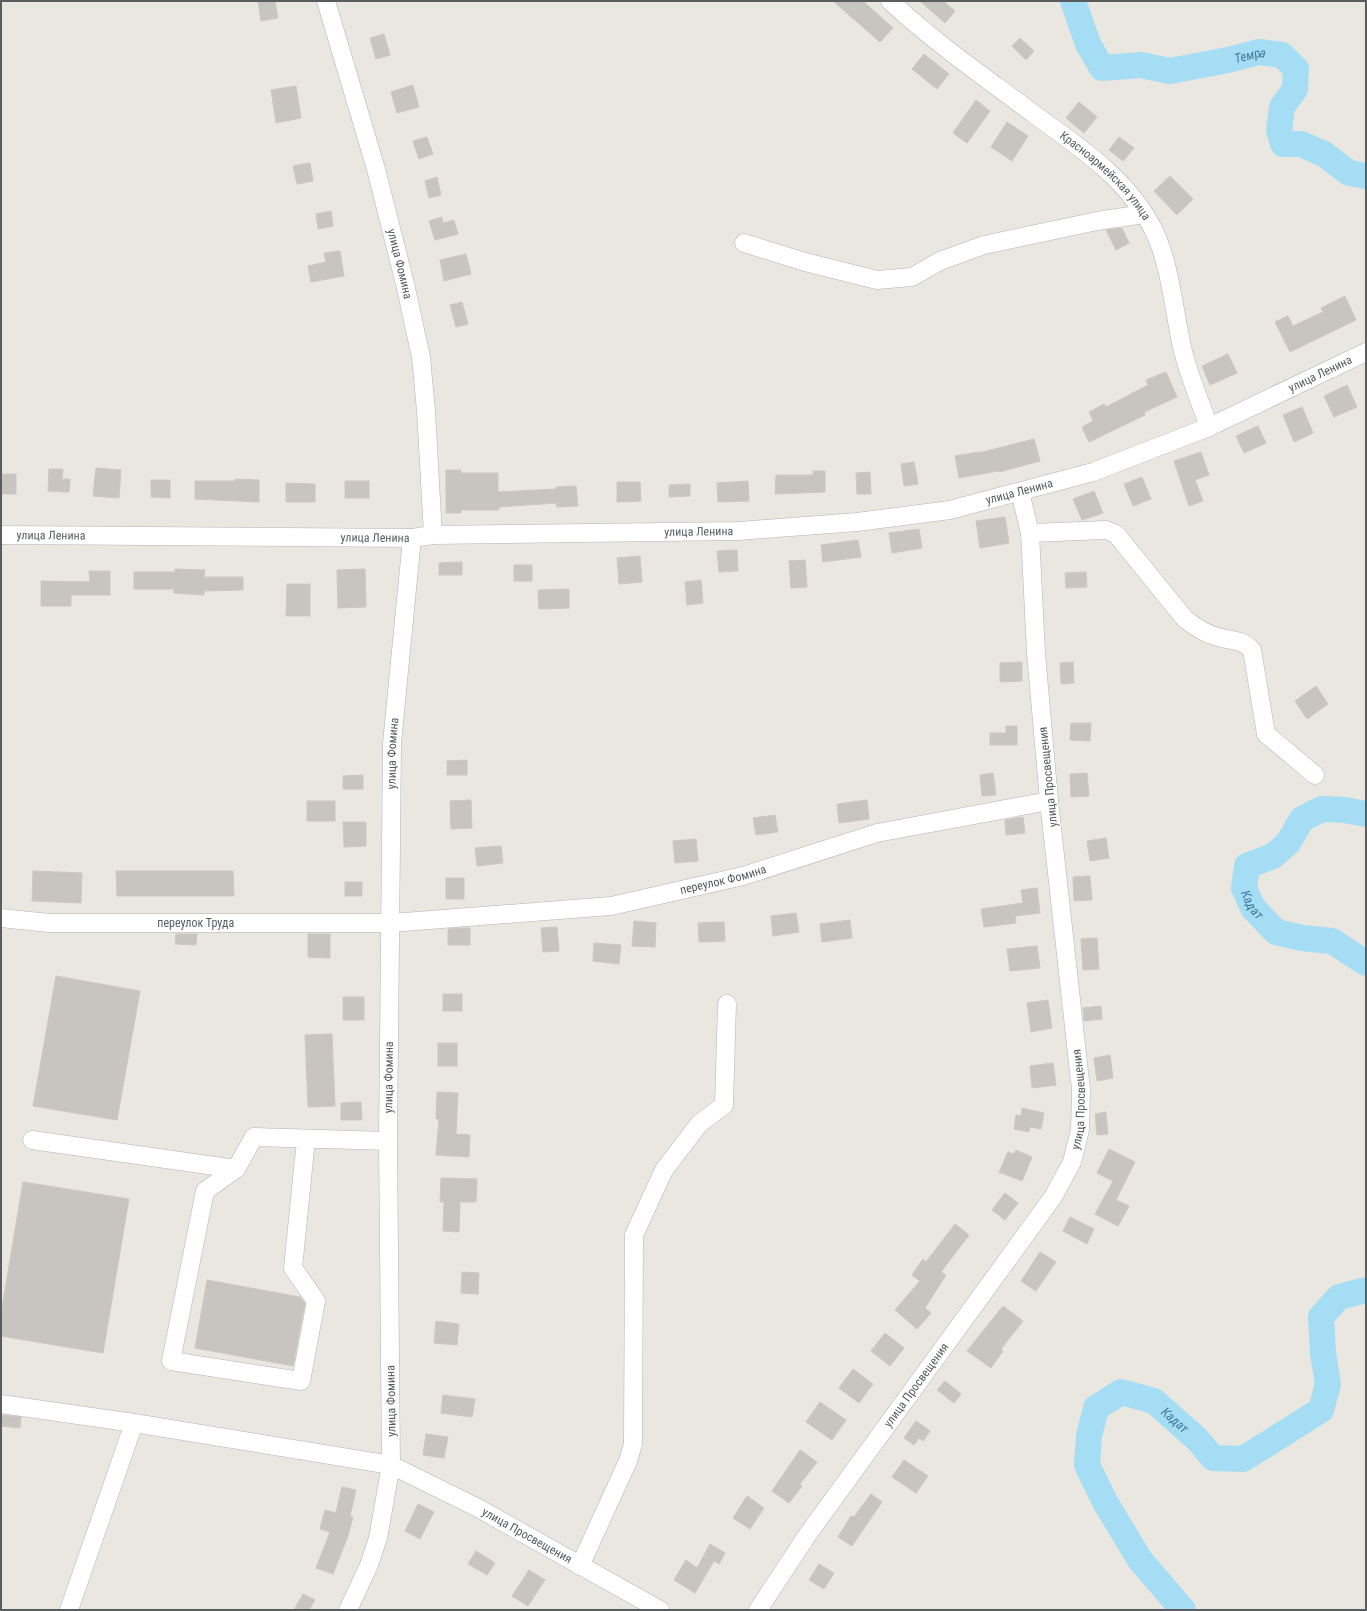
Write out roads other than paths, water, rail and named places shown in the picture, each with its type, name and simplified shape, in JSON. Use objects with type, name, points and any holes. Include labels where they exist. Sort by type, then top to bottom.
[{"type":"street","name":"улица Фомина","points":[[326,1],[376,169],[405,284],[421,358],[426,411],[433,535]]},
{"type":"street","name":"Красноармейская улица","points":[[890,1],[961,60],[1080,148],[1119,182],[1138,202],[1154,230],[1164,263],[1182,348],[1209,427]]},
{"type":"street","points":[[744,243],[805,262],[877,280],[912,277],[940,261],[984,245],[1097,220],[1144,214]]},
{"type":"street","name":"улица Ленина","points":[[1,535],[412,538],[433,535],[739,531],[857,522],[950,510],[1093,472],[1209,427],[1366,352]]},
{"type":"street","name":"улица Просвещения","points":[[758,1610],[808,1534],[1053,1197],[1072,1162],[1080,1130],[1081,1090],[1049,801],[1036,653],[1030,533],[1020,492]]},
{"type":"street","points":[[1030,533],[1106,530],[1116,534],[1185,619],[1196,628],[1218,638],[1238,640],[1246,643],[1252,650],[1266,734],[1315,775]]},
{"type":"street","name":"улица Фомина","points":[[348,1610],[369,1565],[378,1538],[392,1465],[388,1141],[392,743],[412,538]]},
{"type":"street","name":"переулок Фомина","points":[[391,923],[611,906],[743,876],[877,833],[1049,801]]},
{"type":"street","name":"переулок Труда","points":[[1,918],[49,923],[391,923]]},
{"type":"street","points":[[580,1566],[628,1461],[633,1444],[634,1235],[664,1170],[699,1124],[724,1104],[728,1004]]},
{"type":"street","points":[[306,1139],[293,1268],[316,1301],[301,1381],[171,1361],[205,1191],[236,1169],[254,1137],[388,1141]]},
{"type":"street","points":[[32,1140],[236,1169]]},
{"type":"street","name":"улица Просвещения","points":[[1,1404],[134,1423],[392,1465],[478,1508],[660,1610]]},
{"type":"street","points":[[69,1610],[134,1423]]},
{"type":"waterway","name":"Темра","points":[[1073,1],[1088,44],[1102,68],[1141,65],[1170,71],[1228,60],[1259,52],[1282,55],[1296,69],[1295,89],[1282,107],[1279,130],[1283,144],[1301,144],[1324,154],[1349,173],[1366,176]]},
{"type":"waterway","name":"Кадат","points":[[1366,814],[1345,810],[1322,809],[1302,819],[1288,843],[1273,856],[1247,866],[1244,888],[1253,908],[1276,932],[1302,938],[1332,941],[1366,963]]},
{"type":"waterway","name":"Кадат","points":[[1183,1610],[1140,1560],[1105,1502],[1087,1465],[1089,1436],[1096,1408],[1121,1392],[1154,1401],[1197,1439],[1213,1458],[1243,1459],[1321,1410],[1328,1384],[1323,1353],[1321,1317],[1339,1297],[1366,1290]]}]
